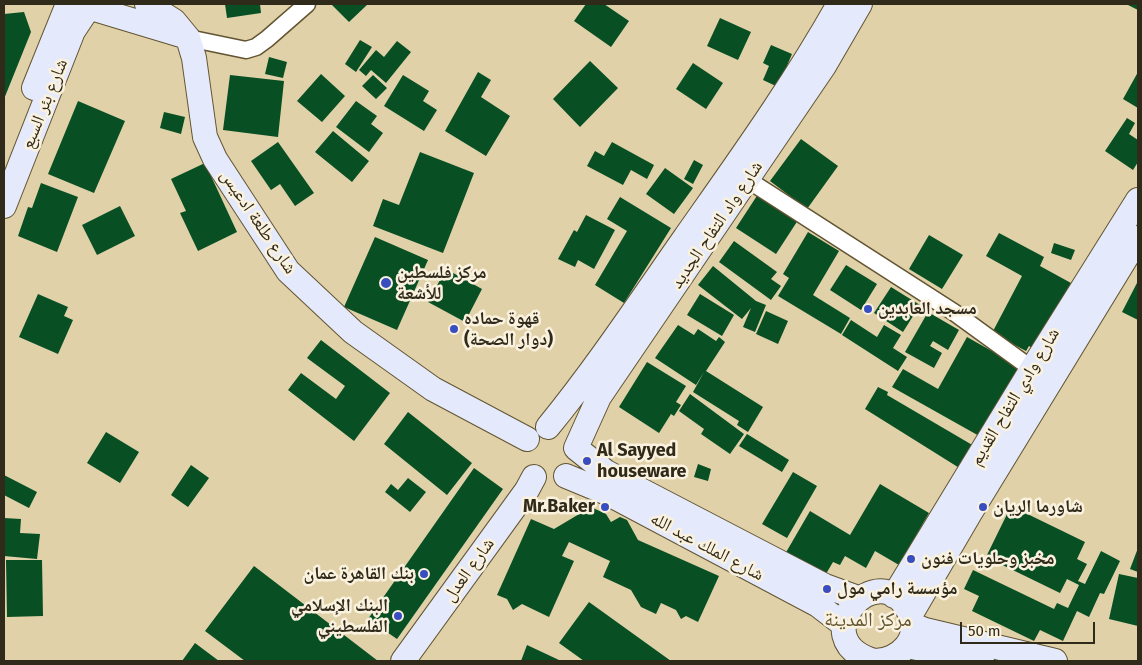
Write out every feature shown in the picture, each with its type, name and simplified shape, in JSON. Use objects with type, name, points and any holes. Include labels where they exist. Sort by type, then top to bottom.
[{"type":"street","points":[[147,4],[176,21],[246,50],[256,47],[267,39],[307,4]]},
{"type":"street","name":"شارع واد التفاح الجديد","points":[[548,427],[585,380],[786,93],[807,61],[839,4]]},
{"type":"street","name":"شارع واد التفاح الجديد","points":[[576,448],[599,398],[824,66],[860,4]]},
{"type":"street","points":[[83,5],[176,21]]},
{"type":"street","name":"شارع بئر السبع","points":[[4,168],[49,46],[83,5]]},
{"type":"street","name":"شارع بئر السبع","points":[[4,206],[83,5]]},
{"type":"street","name":"شارع طلعة ادعيس","points":[[176,21],[194,58],[205,137],[215,159],[288,271],[353,332],[425,384],[526,439]]},
{"type":"street","points":[[748,180],[955,313],[1032,369]]},
{"type":"street","name":"شارع وادي التفاح القديم","points":[[894,596],[1032,369],[1138,200]]},
{"type":"street","name":"شارع وادي التفاح القديم","points":[[910,628],[970,513],[1138,238]]},
{"type":"street","points":[[576,448],[574,466],[566,476],[552,482],[534,477],[528,471],[522,456],[526,439],[532,433],[548,427],[565,432],[572,439],[576,448],[606,472],[825,586],[858,598]]},
{"type":"street","name":"شارع الملك عبد الله","points":[[566,476],[607,493],[818,605],[844,626]]},
{"type":"street","name":"شارع العدل","points":[[403,661],[527,490],[534,477]]},
{"type":"street","points":[[878,592],[894,596],[906,606],[910,628],[893,658],[874,661],[856,653],[845,636],[844,626],[848,611],[858,598],[878,592]]},
{"type":"street","points":[[910,628],[982,661]]},
{"type":"street","points":[[910,628],[1056,661]]},
{"type":"building","points":[[225,4],[260,4],[261,13],[227,18]]},
{"type":"building","points":[[331,4],[368,4],[349,22]]},
{"type":"building","points":[[586,4],[604,4],[629,21],[611,47],[574,21]]},
{"type":"building","points":[[1126,4],[1138,4],[1138,10]]},
{"type":"building","points":[[24,12],[31,32],[4,99],[4,14]]},
{"type":"building","points":[[720,18],[751,32],[738,60],[707,46]]},
{"type":"building","points":[[360,40],[372,47],[356,72],[345,64]]},
{"type":"building","points":[[397,41],[411,52],[386,83],[371,70],[366,76],[359,70],[376,50],[384,57]]},
{"type":"building","points":[[771,45],[792,54],[778,87],[763,80],[769,66],[763,63]]},
{"type":"building","points":[[269,57],[287,62],[283,78],[265,74]]},
{"type":"building","points":[[590,61],[618,88],[580,127],[553,99]]},
{"type":"building","points":[[693,63],[723,83],[706,109],[676,89]]},
{"type":"building","points":[[478,72],[491,80],[481,97],[510,116],[486,156],[445,131]]},
{"type":"building","points":[[1138,72],[1138,108],[1123,99]]},
{"type":"building","points":[[321,74],[345,96],[322,122],[297,101]]},
{"type":"building","points":[[230,75],[284,81],[278,137],[223,130]]},
{"type":"building","points":[[373,75],[387,88],[376,99],[362,86]]},
{"type":"building","points":[[403,75],[429,91],[423,101],[437,110],[424,131],[384,106]]},
{"type":"building","points":[[78,101],[125,121],[94,193],[48,174]]},
{"type":"building","points":[[356,101],[377,116],[371,124],[383,133],[369,152],[336,127]]},
{"type":"building","points":[[164,112],[185,117],[181,134],[160,128]]},
{"type":"building","points":[[1127,118],[1135,123],[1129,134],[1138,140],[1138,162],[1133,170],[1105,151]]},
{"type":"building","points":[[333,131],[369,161],[352,182],[315,152]]},
{"type":"building","points":[[801,139],[838,166],[807,209],[770,181]]},
{"type":"building","points":[[278,142],[314,193],[295,206],[280,184],[271,190],[251,161]]},
{"type":"building","points":[[612,142],[654,165],[647,179],[631,170],[623,185],[587,166],[595,151],[604,156]]},
{"type":"building","points":[[420,152],[474,173],[443,253],[373,226],[383,199],[399,205]]},
{"type":"building","points":[[694,160],[703,165],[693,184],[684,179]]},
{"type":"building","points":[[205,163],[237,232],[198,251],[180,213],[186,211],[171,179]]},
{"type":"building","points":[[665,168],[693,188],[674,214],[646,194]]},
{"type":"building","points":[[41,183],[78,197],[57,252],[18,236],[28,207],[32,208]]},
{"type":"building","points":[[762,188],[802,214],[776,254],[736,228]]},
{"type":"building","points":[[620,197],[671,228],[624,303],[595,285],[627,231],[607,219]]},
{"type":"building","points":[[120,206],[135,236],[97,255],[82,225]]},
{"type":"building","points":[[586,215],[615,230],[594,269],[578,260],[575,267],[558,259],[574,230],[577,232]]},
{"type":"building","points":[[808,232],[839,251],[813,295],[850,318],[841,334],[778,296],[789,278],[783,274]]},
{"type":"building","points":[[999,233],[1044,257],[1040,266],[1071,283],[1035,350],[1029,346],[1026,351],[992,333],[1022,276],[986,256]]},
{"type":"building","points":[[929,235],[963,255],[942,289],[909,269]]},
{"type":"building","name":"مركز فلسطين للأشعة","points":[[375,237],[428,260],[397,330],[344,307]]},
{"type":"building","points":[[734,241],[777,272],[771,279],[781,286],[771,300],[719,262]]},
{"type":"building","points":[[1054,243],[1075,250],[1071,260],[1051,253]]},
{"type":"building","points":[[846,265],[877,284],[861,310],[830,290]]},
{"type":"building","points":[[713,266],[756,301],[766,305],[755,332],[743,327],[751,308],[742,319],[698,285]]},
{"type":"building","points":[[446,269],[482,289],[465,322],[428,302]]},
{"type":"building","points":[[1138,281],[1138,320],[1122,312]]},
{"type":"building","points":[[891,287],[920,305],[903,332],[874,313]]},
{"type":"building","points":[[38,294],[68,307],[64,316],[73,320],[58,354],[19,337]]},
{"type":"building","points":[[700,294],[734,315],[722,336],[687,315]]},
{"type":"building","points":[[766,311],[788,321],[778,344],[756,334]]},
{"type":"building","points":[[928,312],[959,330],[948,350],[933,341],[930,346],[942,353],[934,368],[905,352]]},
{"type":"building","points":[[851,320],[877,337],[884,325],[901,335],[893,348],[907,357],[898,371],[842,335]]},
{"type":"building","points":[[678,325],[694,335],[698,329],[716,341],[719,337],[725,342],[706,371],[763,407],[748,432],[737,425],[739,421],[693,392],[704,372],[696,385],[655,358]]},
{"type":"building","points":[[967,337],[1020,367],[981,437],[892,387],[903,369],[938,389]]},
{"type":"building","points":[[321,340],[390,393],[354,441],[288,390],[301,373],[336,399],[345,386],[307,358]]},
{"type":"building","points":[[647,362],[686,386],[676,402],[681,405],[674,416],[671,414],[659,433],[619,407]]},
{"type":"building","points":[[878,387],[888,392],[887,395],[974,446],[961,469],[865,409]]},
{"type":"building","points":[[690,394],[744,434],[730,454],[701,434],[704,429],[679,411]]},
{"type":"building","points":[[408,412],[472,463],[447,495],[384,444]]},
{"type":"building","points":[[106,432],[139,452],[120,483],[87,463]]},
{"type":"building","points":[[747,434],[789,460],[782,472],[739,446]]},
{"type":"building","points":[[698,464],[711,469],[708,481],[694,477]]},
{"type":"building","points":[[191,465],[209,478],[188,507],[171,495]]},
{"type":"building","points":[[474,468],[503,489],[397,639],[368,619]]},
{"type":"building","points":[[793,472],[817,486],[787,538],[762,524]]},
{"type":"building","points":[[4,475],[37,492],[29,508],[4,495]]},
{"type":"building","points":[[408,478],[426,492],[410,512],[385,492],[391,484],[398,490]]},
{"type":"building","points":[[880,484],[929,513],[899,565],[875,551],[866,568],[845,556],[840,565],[833,562],[820,584],[781,561],[810,511],[850,535]]},
{"type":"building","points":[[1011,506],[1085,542],[1077,559],[1087,564],[1078,581],[1085,584],[1101,551],[1120,561],[1104,594],[1100,593],[1089,617],[1077,611],[1063,641],[1040,630],[1034,641],[972,611],[979,596],[964,589],[973,570],[1054,609],[1057,603],[1068,608],[1079,585],[1067,579],[1060,593],[986,557]]},
{"type":"building","points":[[591,507],[606,514],[611,522],[620,517],[627,520],[638,540],[719,576],[698,622],[686,616],[681,619],[676,610],[661,603],[656,614],[641,607],[631,590],[603,577],[610,561],[569,542],[562,556],[574,561],[549,617],[522,604],[513,610],[507,599],[497,595],[531,519],[554,529]]},
{"type":"building","points":[[4,518],[21,519],[20,533],[40,534],[37,559],[4,556]]},
{"type":"building","points":[[1138,548],[1138,572],[1130,569]]},
{"type":"building","points":[[6,560],[42,560],[43,616],[7,617]]},
{"type":"building","points":[[254,566],[378,661],[245,661],[205,631]]},
{"type":"building","points":[[1119,574],[1138,578],[1138,626],[1109,619]]},
{"type":"building","points":[[589,602],[671,661],[584,661],[559,643]]},
{"type":"building","points":[[195,643],[219,661],[182,661]]},
{"type":"building","points":[[527,645],[559,660],[559,661],[521,661]]},
{"type":"place","name":"مركز فلسطين للأشعة","points":[[386,283]]},
{"type":"place","name":"مسجد العابدين","points":[[868,309]]},
{"type":"place","name":"قهوة حماده (دوار الصحة)","points":[[454,329]]},
{"type":"place","name":"Al Sayyed houseware","points":[[587,461]]},
{"type":"place","name":"Mr.Baker","points":[[605,507]]},
{"type":"place","name":"شاورما الريان","points":[[983,507]]},
{"type":"place","name":"مخبز وحلويات فنون","points":[[911,559]]},
{"type":"place","name":"بنك القاهرة عمان","points":[[424,574]]},
{"type":"place","name":"مؤسسة رامي مول","points":[[827,589]]},
{"type":"place","name":"البنك الإسلامي الفلسطيني","points":[[398,616]]},
{"type":"district","name":"مركز المدينة","points":[[868,620]]}]
